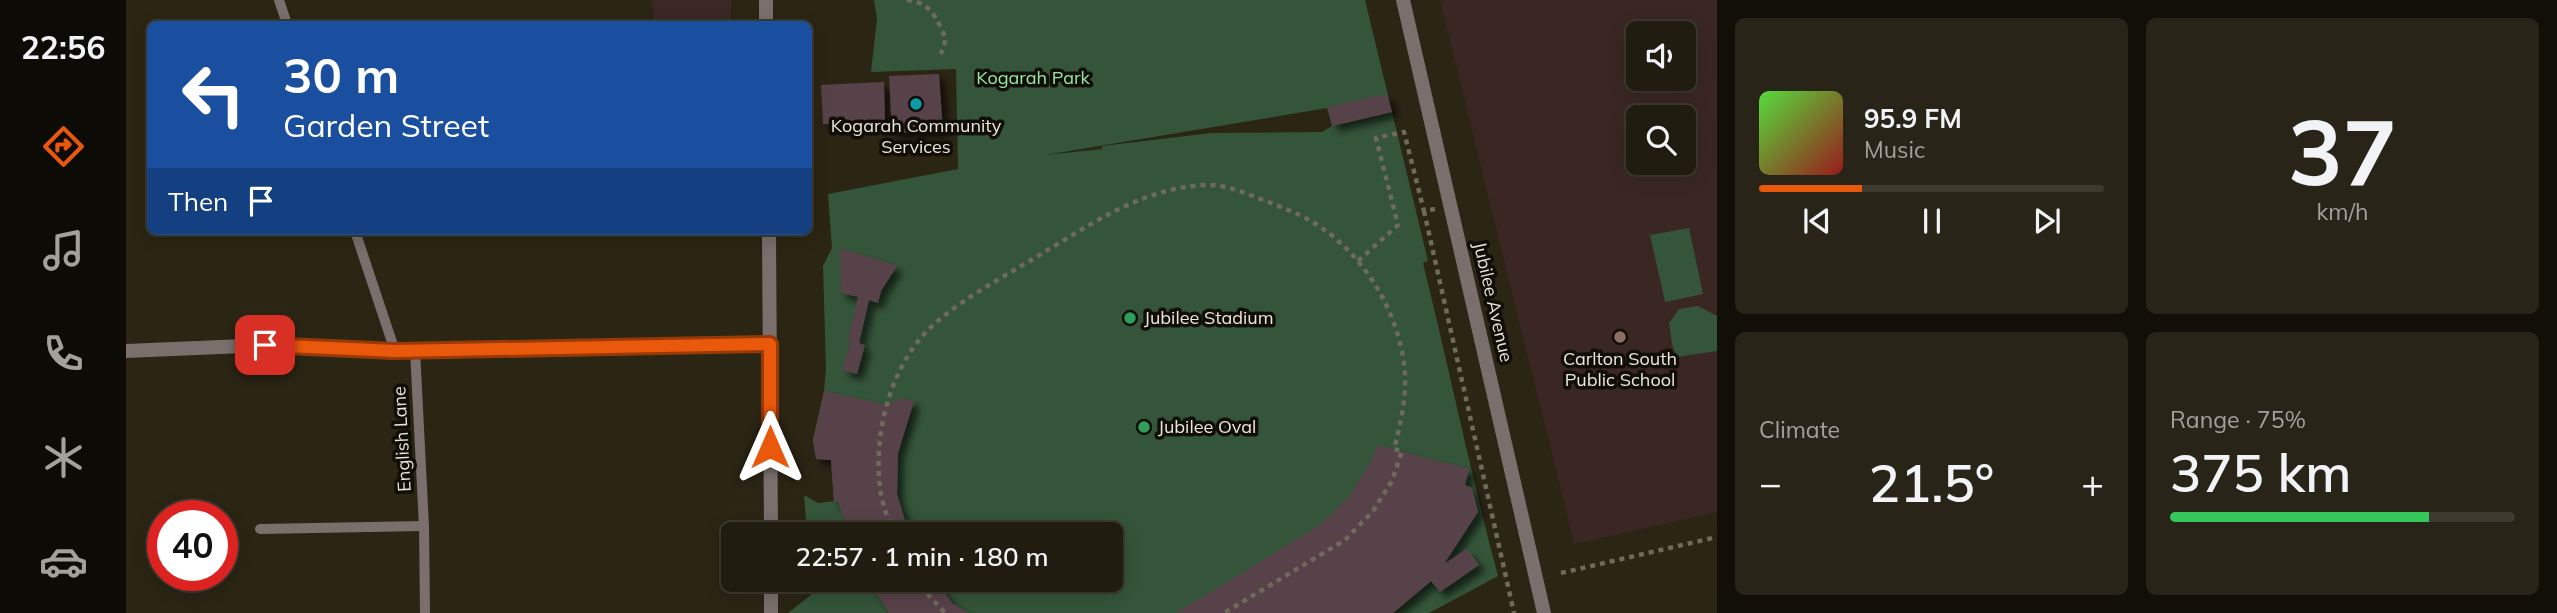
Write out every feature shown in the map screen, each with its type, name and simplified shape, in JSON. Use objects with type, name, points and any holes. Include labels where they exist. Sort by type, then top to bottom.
[{"type":"street","points":[[766,0],[766,21]]},
{"type":"street","name":"Jubilee Avenue","points":[[1402,0],[1452,206],[1544,613]]},
{"type":"street","points":[[769,235],[771,522]]},
{"type":"street","points":[[126,351],[265,345],[415,351],[770,344]]},
{"type":"street","points":[[771,592],[771,613]]},
{"type":"lane","points":[[278,0],[286,21]]},
{"type":"lane","points":[[356,235],[395,351]]},
{"type":"lane","name":"English Lane","points":[[415,351],[424,526],[425,613]]},
{"type":"lane","points":[[260,529],[424,526]]},
{"type":"path","points":[[907,0],[927,2],[946,39],[941,54]]},
{"type":"path","points":[[1358,261],[1398,225],[1376,138],[1404,132],[1514,613]]},
{"type":"path","points":[[890,522],[880,489],[881,439],[887,405],[902,364],[937,321],[960,304],[1101,218],[1142,197],[1206,185],[1229,187],[1314,223],[1358,261],[1377,286],[1393,321],[1402,349],[1405,377],[1404,403],[1394,449],[1402,452],[1392,481],[1373,511],[1345,540],[1224,613]]},
{"type":"path","points":[[1424,211],[1452,206]]},
{"type":"path","points":[[1561,573],[1717,537]]},
{"type":"path","points":[[926,592],[945,613]]},
{"type":"shaded area","points":[[652,0],[731,0],[731,21],[654,21]]},
{"type":"shaded area","name":"Carlton South Public School","points":[[1440,0],[1717,0],[1717,512],[1574,544]]},
{"type":"green space","name":"Jubilee Stadium","points":[[874,0],[1365,0],[1428,261],[1423,263],[1498,576],[1429,613],[788,613],[811,595],[811,592],[1123,592],[1123,522],[806,522],[804,495],[818,503],[834,501],[831,460],[816,459],[813,440],[826,369],[823,266],[832,248],[828,194],[958,169],[956,69],[871,72],[877,19]],"holes":[[[1327,108],[1332,126],[1322,132],[1211,133],[1045,155]]]},
{"type":"green space","points":[[1689,228],[1703,294],[1665,302],[1650,235]]},
{"type":"green space","points":[[1698,306],[1717,316],[1717,351],[1677,357],[1669,323],[1679,309]]},
{"type":"building","name":"Kogarah Community Services","points":[[939,74],[943,131],[892,133],[889,76]]},
{"type":"building","name":"Kogarah Community Services","points":[[884,82],[885,121],[823,124],[821,85]]},
{"type":"building","points":[[1387,94],[1392,112],[1332,126],[1328,107]]},
{"type":"building","points":[[840,248],[897,266],[881,291],[878,303],[869,300],[859,343],[865,345],[857,374],[842,370],[851,341],[848,340],[858,297],[841,293]]},
{"type":"building","points":[[824,391],[887,405],[900,398],[914,401],[898,453],[897,494],[905,522],[845,522],[838,501],[834,502],[831,460],[816,459],[813,440]]},
{"type":"building","points":[[1377,445],[1469,469],[1465,485],[1472,488],[1478,512],[1444,564],[1467,549],[1479,565],[1440,592],[1431,581],[1393,613],[1176,613],[1320,525],[1348,498],[1374,456]]},
{"type":"building","points":[[875,592],[944,592],[952,603],[968,613],[889,613]]},
{"type":"place","name":"Kogarah Community Services","points":[[916,104]]},
{"type":"place","name":"Jubilee Stadium","points":[[1130,318]]},
{"type":"place","name":"Carlton South Public School","points":[[1620,337]]},
{"type":"place","name":"Jubilee Oval","points":[[1144,427]]},
{"type":"route","points":[[265,345],[395,351],[770,344],[770,447]]},
{"type":"park label","name":"Kogarah Park","points":[[1033,78]]}]
